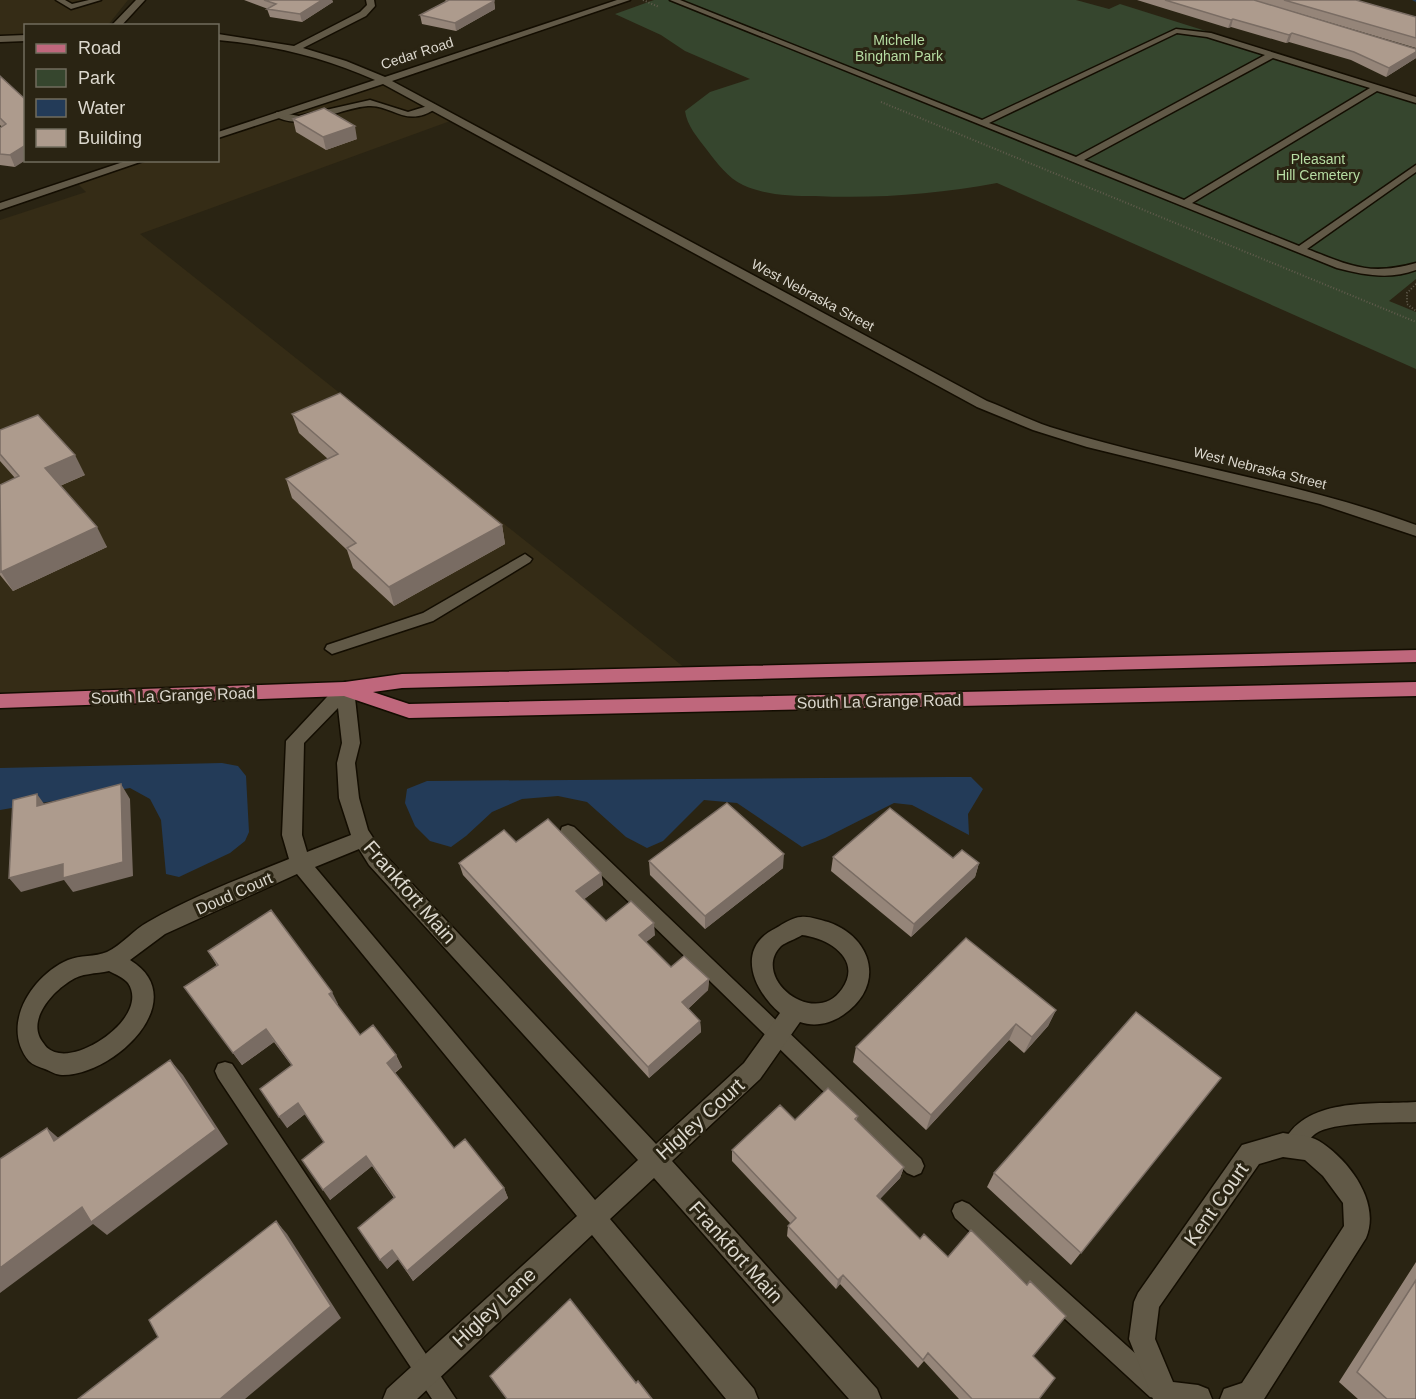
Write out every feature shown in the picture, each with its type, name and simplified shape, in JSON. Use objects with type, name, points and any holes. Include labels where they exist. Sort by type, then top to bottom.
[{"type":"main road","name":"South La Grange Road","points":[[0,701],[345,689],[402,681],[1416,656]]},
{"type":"main road","name":"South La Grange Road","points":[[345,689],[409,711],[1416,689]]},
{"type":"street","points":[[117,24],[141,0]]},
{"type":"street","points":[[298,47],[363,14],[371,6],[370,0]]},
{"type":"street","name":"Cedar Road","points":[[219,135],[626,0]]},
{"type":"street","name":"West Nebraska Street","points":[[219,37],[298,47],[344,62],[384,80],[982,404],[1044,429],[1340,504],[1416,531]]},
{"type":"street","points":[[0,39],[24,38]]},
{"type":"street","points":[[0,207],[135,162]]},
{"type":"street","points":[[345,689],[296,741],[292,836],[300,863],[744,1399]]},
{"type":"street","name":"Frankfort Main","points":[[345,689],[351,743],[346,763],[349,798],[363,839],[376,860],[655,1160],[867,1399]]},
{"type":"street","name":"Doud Court","points":[[112,961],[126,966],[136,975],[142,988],[142,1003],[137,1019],[126,1035],[110,1049],[93,1058],[74,1063],[56,1063],[39,1057],[29,1044],[26,1029],[29,1011],[39,994],[55,979],[73,967],[93,962],[112,961],[156,928],[300,863],[363,839]]},
{"type":"street","points":[[800,926],[815,926],[830,930],[853,950],[859,965],[859,980],[853,994],[843,1005],[828,1012],[811,1014],[795,1011],[780,1002],[769,990],[763,977],[762,963],[766,950],[774,938],[786,930],[800,926]]},
{"type":"street","name":"Higley Court","points":[[592,1217],[752,1071],[795,1011]]},
{"type":"street","name":"Kent Court","points":[[1163,1397],[1142,1339],[1147,1302],[1251,1154],[1283,1145],[1292,1146]]},
{"type":"street","points":[[1234,1399],[1251,1394],[1356,1229],[1356,1199],[1332,1167],[1310,1149],[1292,1146]]},
{"type":"street","name":"Higley Lane","points":[[397,1399],[592,1217]]},
{"type":"street","points":[[1163,1397],[1198,1399]]},
{"type":"lane","points":[[60,0],[71,7],[97,0]]},
{"type":"lane","points":[[674,0],[1341,266],[1372,273],[1398,272],[1416,266]]},
{"type":"lane","points":[[982,123],[1169,32],[1199,32],[1416,100]]},
{"type":"lane","points":[[1076,161],[1272,55]]},
{"type":"lane","points":[[1184,204],[1376,88]]},
{"type":"lane","points":[[277,115],[299,119],[370,104],[400,114],[415,113],[434,107]]},
{"type":"lane","points":[[1299,250],[1416,168]]},
{"type":"lane","points":[[332,648],[428,617],[525,559]]},
{"type":"lane","points":[[568,832],[914,1166]]},
{"type":"lane","points":[[225,1071],[446,1399]]},
{"type":"lane","points":[[1292,1146],[1308,1127],[1331,1116],[1416,1112]]},
{"type":"lane","points":[[962,1210],[1163,1397]]},
{"type":"path","points":[[645,1],[651,0]]},
{"type":"path","points":[[645,1],[661,8]]},
{"type":"path","points":[[872,98],[1416,322]]},
{"type":"path","points":[[1416,285],[1407,293],[1407,304],[1416,311]]},
{"type":"shaded area","points":[[0,0],[128,0],[109,24],[24,24],[24,36],[0,37]]},
{"type":"shaded area","points":[[384,82],[453,120],[140,234],[685,668],[0,694],[0,220],[86,192],[77,183],[143,162],[219,162],[219,137]]},
{"type":"green space","points":[[654,0],[1076,0],[1109,9],[1120,4],[1416,97],[1416,279],[1389,301],[1416,312],[1416,369],[997,183],[929,193],[861,197],[796,196],[760,191],[743,185],[728,174],[693,132],[685,111],[710,92],[750,79],[685,51],[661,35],[615,14]]},
{"type":"water","points":[[222,763],[238,766],[246,776],[249,832],[245,841],[230,853],[179,877],[166,874],[161,820],[150,799],[130,788],[0,810],[0,768]]},
{"type":"water","points":[[971,777],[983,789],[968,814],[969,835],[912,805],[894,803],[825,838],[802,847],[737,803],[704,800],[663,841],[647,848],[626,837],[587,802],[558,796],[522,799],[492,812],[451,847],[430,841],[415,826],[405,803],[407,789],[427,781]]},
{"type":"building","points":[[264,0],[322,0],[300,14],[267,9],[276,4]]},
{"type":"building","points":[[449,0],[494,1],[455,23],[420,15]]},
{"type":"building","points":[[1165,0],[1254,0],[1416,49],[1416,52],[1389,68],[1354,52],[1292,33],[1289,35],[1231,20]]},
{"type":"building","points":[[1284,0],[1356,0],[1416,17],[1416,38]]},
{"type":"building","points":[[0,76],[24,98],[24,146],[10,155],[0,154],[0,128],[6,124],[0,118]]},
{"type":"building","points":[[324,108],[355,126],[323,137],[293,119]]},
{"type":"building","points":[[340,393],[502,525],[389,587],[347,548],[356,543],[286,479],[338,454],[292,414]]},
{"type":"building","points":[[38,415],[75,455],[45,468],[97,527],[1,572],[0,485],[19,476],[0,454],[0,430]]},
{"type":"building","points":[[121,784],[123,862],[63,878],[63,864],[9,878],[13,800],[37,794],[37,806]]},
{"type":"building","points":[[727,803],[784,854],[705,916],[649,861]]},
{"type":"building","points":[[890,808],[953,858],[962,850],[979,863],[914,924],[833,857]]},
{"type":"building","points":[[548,819],[601,873],[576,891],[606,921],[631,901],[654,923],[639,935],[671,967],[684,956],[709,979],[682,1002],[700,1021],[648,1067],[459,863],[504,830],[516,842]]},
{"type":"building","points":[[271,910],[332,992],[329,994],[360,1035],[373,1025],[396,1055],[387,1063],[454,1148],[465,1139],[504,1188],[407,1271],[392,1250],[380,1260],[358,1228],[395,1197],[366,1156],[323,1190],[302,1160],[324,1142],[298,1103],[279,1117],[260,1089],[292,1065],[266,1029],[233,1053],[184,987],[218,965],[208,951]]},
{"type":"building","points":[[966,938],[1056,1010],[1032,1037],[1016,1024],[931,1115],[856,1047]]},
{"type":"building","points":[[1136,1012],[1221,1078],[1081,1253],[994,1173]]},
{"type":"building","points":[[170,1060],[216,1129],[91,1222],[82,1207],[0,1268],[0,1159],[47,1128],[54,1141]]},
{"type":"building","points":[[828,1088],[858,1116],[855,1119],[904,1167],[877,1196],[920,1239],[924,1234],[948,1257],[971,1230],[1027,1285],[1030,1281],[1066,1316],[1033,1356],[1055,1378],[1039,1399],[972,1399],[928,1353],[923,1360],[843,1275],[838,1280],[788,1226],[796,1218],[732,1150],[780,1105],[795,1120]]},
{"type":"building","points":[[276,1221],[331,1306],[220,1399],[78,1399],[158,1337],[149,1320]]},
{"type":"building","points":[[1416,1280],[1416,1399],[1387,1399],[1357,1372]]},
{"type":"building","points":[[570,1299],[636,1383],[638,1381],[652,1399],[507,1399],[490,1376]]},
{"type":"park label","name":"Michelle Bingham Park","points":[[899,48]]},
{"type":"park label","name":"Pleasant Hill Cemetery","points":[[1318,168]]}]
